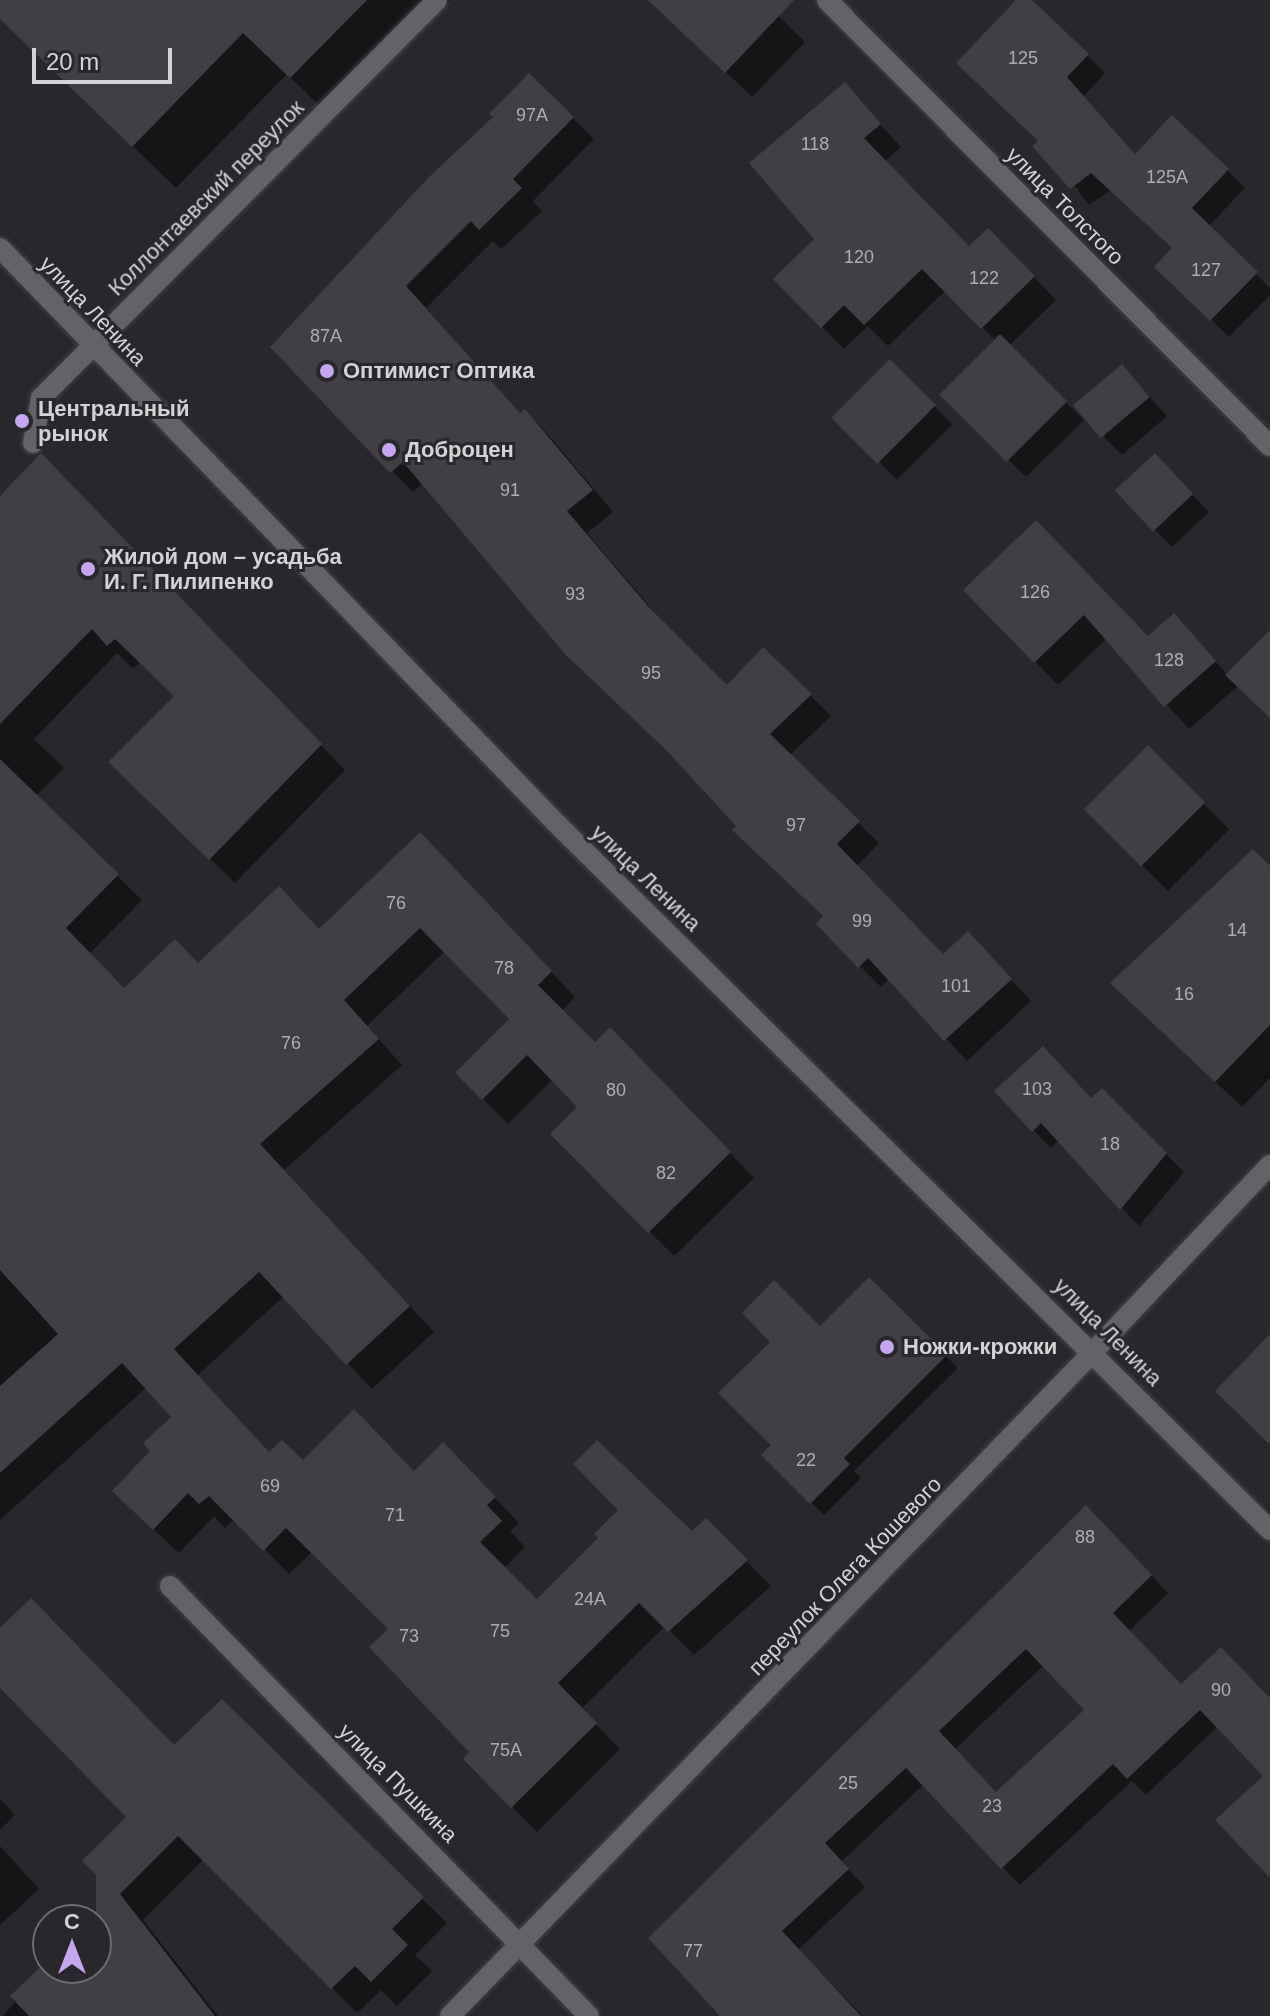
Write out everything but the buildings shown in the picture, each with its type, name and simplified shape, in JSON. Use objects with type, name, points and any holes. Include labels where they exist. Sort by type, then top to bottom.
[{"type":"street","name":"Коллонтаевский переулок","points":[[33,443],[41,398],[437,0]]},
{"type":"street","name":"улица Толстого","points":[[827,0],[1270,446]]},
{"type":"street","name":"улица Ленина","points":[[0,248],[556,823],[1094,1351],[1270,1530]]},
{"type":"street","name":"переулок Олега Кошевого","points":[[450,2016],[1270,1165]]},
{"type":"street","name":"улица Пушкина","points":[[170,1586],[589,2016]]},
{"type":"place","name":"Оптимист Оптика","points":[[327,371]]},
{"type":"place","name":"Центральный рынок","points":[[22,421]]},
{"type":"place","name":"Доброцен","points":[[389,450]]},
{"type":"place","name":"Жилой дом – усадьба И. Г. Пилипенко","points":[[88,569]]},
{"type":"place","name":"Ножки-крожки","points":[[887,1347]]}]
